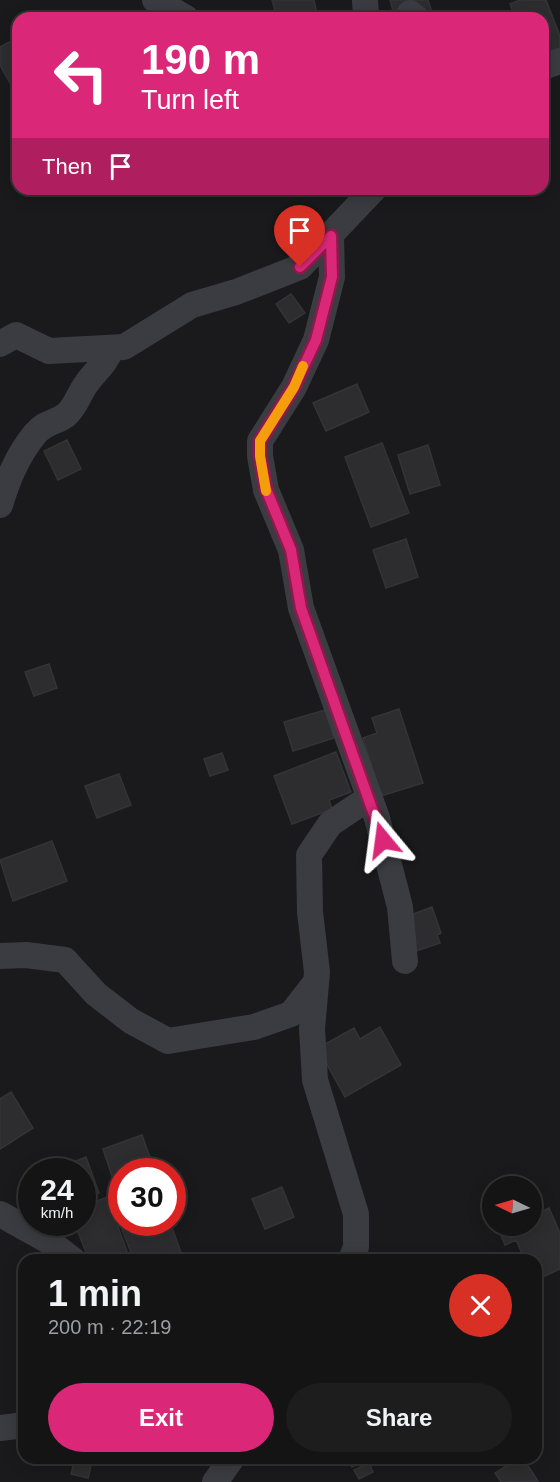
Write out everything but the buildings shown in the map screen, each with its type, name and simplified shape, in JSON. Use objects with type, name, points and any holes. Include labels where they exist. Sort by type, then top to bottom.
[{"type":"street","points":[[155,0],[176,12]]},
{"type":"street","points":[[0,344],[16,334],[49,351],[111,350],[124,347],[192,305],[236,292],[300,267],[369,195]]},
{"type":"street","points":[[331,236],[332,277],[316,340],[294,387],[260,441],[260,456],[266,489],[291,550],[301,608],[370,797],[400,907],[405,961]]},
{"type":"street","points":[[0,505],[8,477],[22,453],[43,427],[50,421],[65,416],[86,384],[107,359],[111,350]]},
{"type":"street","points":[[353,1254],[356,1247],[356,1214],[315,1080],[312,1029],[316,982],[309,855],[330,824],[370,797]]},
{"type":"street","points":[[0,956],[26,955],[65,960],[96,994],[131,1021],[168,1041],[254,1027],[291,1014],[316,982]]},
{"type":"street","points":[[0,1214],[47,1240],[65,1254]]},
{"type":"street","points":[[0,1428],[18,1426]]},
{"type":"street","points":[[215,1482],[228,1464]]},
{"type":"slow traffic","points":[[266,491],[260,441],[294,387],[303,366]]},
{"type":"route","points":[[300,267],[331,236],[332,277],[316,340],[294,387],[260,441],[260,456],[266,489],[291,550],[301,608],[383,840]]}]
